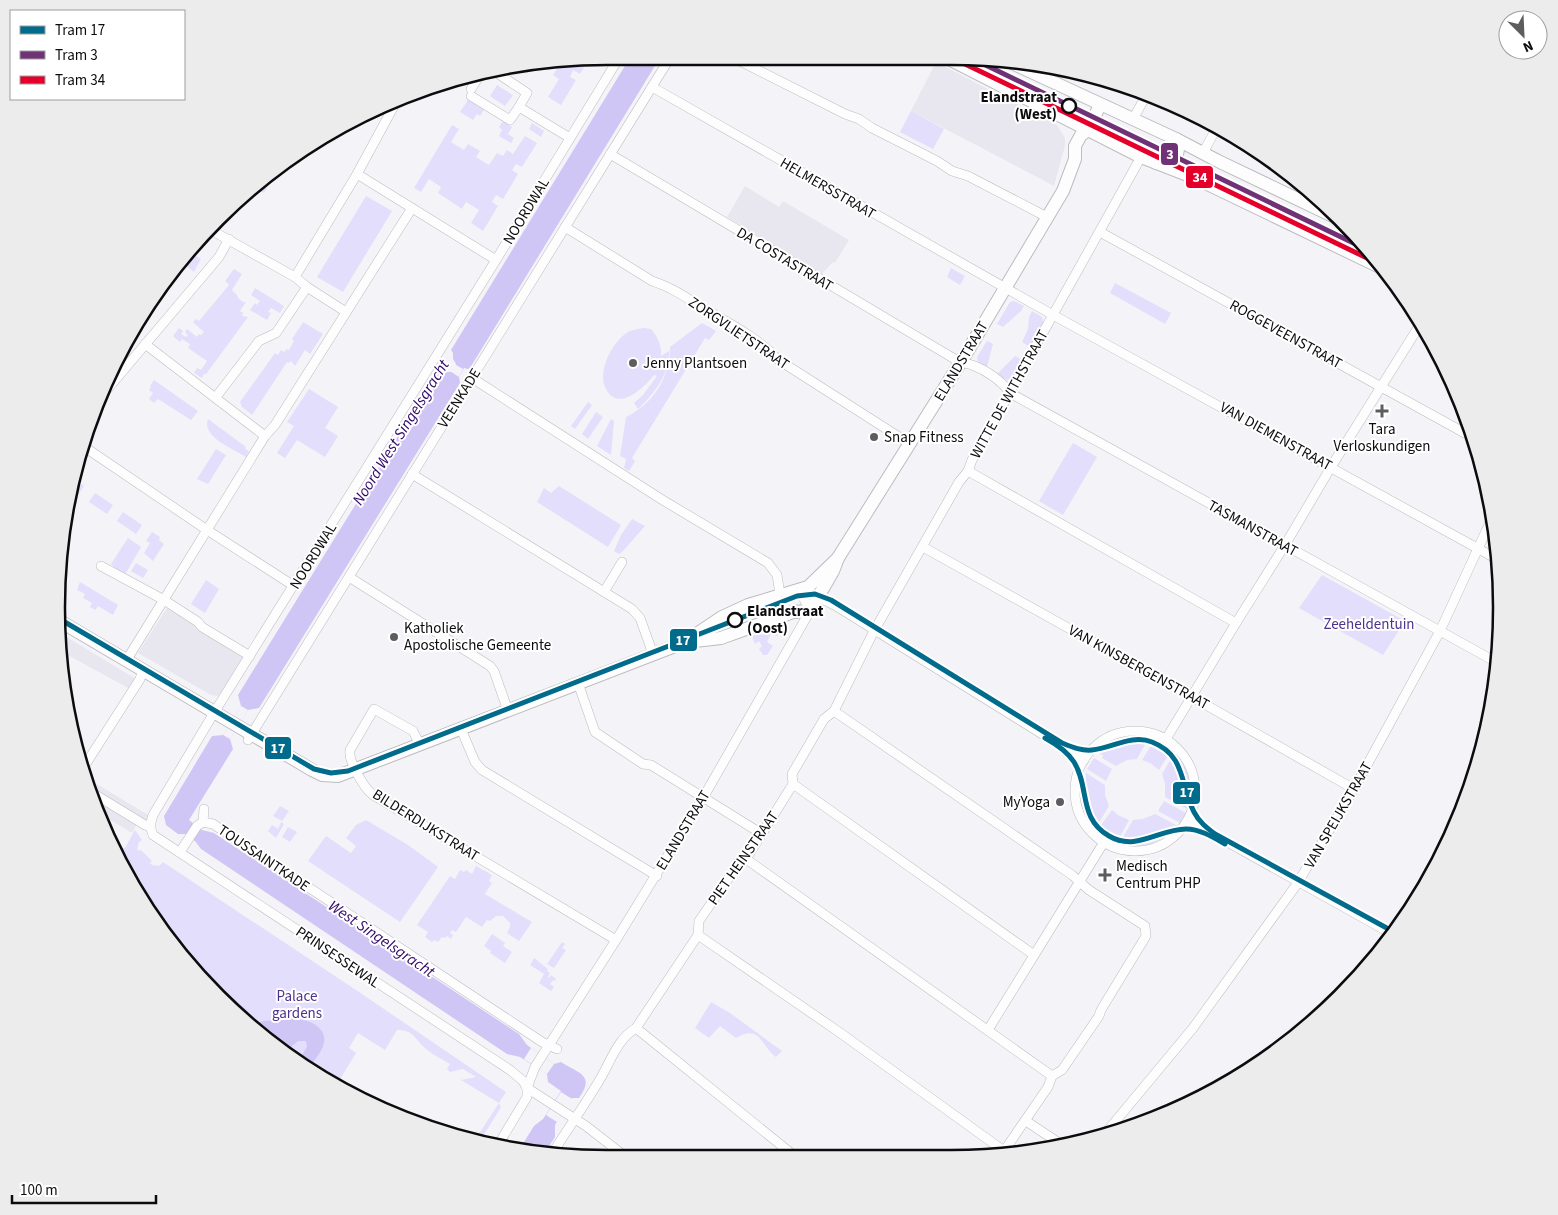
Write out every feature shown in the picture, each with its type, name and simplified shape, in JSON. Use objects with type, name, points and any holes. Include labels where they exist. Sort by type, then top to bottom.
[{"type":"street","name":"NOORDWAL","points":[[150,826],[158,806],[214,712],[496,260],[615,65]]},
{"type":"street","name":"VEENKADE","points":[[250,737],[665,65]]},
{"type":"street","points":[[748,65],[845,114],[858,118],[872,128],[937,160],[952,172],[968,176],[1047,217]]},
{"type":"street","points":[[961,65],[1141,157],[1194,178],[1367,261]]},
{"type":"street","points":[[1032,72],[1317,208]]},
{"type":"street","points":[[477,81],[471,92],[510,120],[527,93],[501,75]]},
{"type":"street","name":"HELMERSSTRAAT","points":[[652,87],[1053,315]]},
{"type":"street","points":[[1133,119],[1144,101]]},
{"type":"street","name":"ELANDSTRAAT","points":[[501,1140],[527,1097],[527,1088],[542,1056],[553,1047],[703,798],[833,571],[838,558],[961,362],[1063,191],[1075,159],[1075,146],[1081,135],[1088,130],[1100,104]]},
{"type":"street","points":[[518,107],[570,138]]},
{"type":"street","points":[[295,277],[357,174],[392,110]]},
{"type":"street","points":[[1203,153],[1214,134]]},
{"type":"street","points":[[1154,163],[1169,162],[1175,157],[1179,150],[1176,139]]},
{"type":"street","name":"DA COSTASTRAAT","points":[[610,154],[961,362],[972,365],[990,375],[1004,385],[1010,393]]},
{"type":"street","name":"WITTE DE WITHSTRAAT","points":[[874,630],[959,482],[968,471],[972,460],[1141,157]]},
{"type":"street","points":[[357,174],[496,260]]},
{"type":"street","points":[[126,661],[265,436],[275,425],[412,208]]},
{"type":"street","name":"ZORGVLIETSTRAAT","points":[[565,227],[652,281],[664,285],[709,312],[769,350],[777,359],[910,444]]},
{"type":"street","name":"ROGGEVEENSTRAAT","points":[[1100,232],[1464,432]]},
{"type":"street","points":[[216,233],[295,277],[346,312]]},
{"type":"street","points":[[116,379],[218,257],[229,239]]},
{"type":"street","points":[[216,397],[259,341],[276,333],[307,287]]},
{"type":"street","name":"VAN DIEMENSTRAAT","points":[[1053,315],[1490,556]]},
{"type":"street","points":[[1166,739],[1380,386],[1416,330]]},
{"type":"street","points":[[145,344],[265,436]]},
{"type":"street","points":[[472,378],[653,494],[743,546],[774,568],[780,594]]},
{"type":"street","name":"TASMANSTRAAT","points":[[1010,393],[1490,659]]},
{"type":"street","points":[[89,450],[206,530],[294,586]]},
{"type":"street","points":[[968,471],[1236,623]]},
{"type":"street","points":[[412,474],[636,612],[653,654]]},
{"type":"street","name":"VAN SPEIJKSTRAAT","points":[[1112,1125],[1193,1028],[1298,882],[1354,789],[1440,631],[1487,529]]},
{"type":"street","name":"VAN KINSBERGENSTRAAT","points":[[923,547],[1354,789]]},
{"type":"street","name":"ELANDSTRAAT","points":[[797,590],[811,586],[838,558]]},
{"type":"street","points":[[604,592],[622,562]]},
{"type":"street","points":[[101,566],[164,600],[198,622],[202,627],[250,656]]},
{"type":"street","points":[[348,577],[490,666],[494,671],[508,711]]},
{"type":"street","points":[[65,625],[126,661],[141,675],[214,712],[234,724],[250,737],[322,775],[338,776],[683,643],[722,638],[793,612],[810,611],[797,590],[780,594],[748,605],[722,617],[683,643]]},
{"type":"street","points":[[818,597],[825,599],[1084,760]]},
{"type":"street","name":"PIET HEINSTRAAT","points":[[556,1147],[628,1033],[636,1028],[698,935],[699,921],[737,866],[746,859],[793,784],[792,774],[824,719],[834,711],[874,630]]},
{"type":"street","points":[[87,761],[141,675]]},
{"type":"street","points":[[578,683],[594,732],[643,764],[651,766],[762,834]]},
{"type":"street","points":[[356,770],[349,757],[349,753],[374,709],[413,731],[420,745]]},
{"type":"street","points":[[834,711],[1079,881],[1142,922],[1146,929],[1146,936],[1100,1010],[1099,1016],[1062,1070],[1052,1076],[1048,1086],[1026,1121],[1008,1147]]},
{"type":"street","points":[[461,729],[475,762],[482,770],[656,876]]},
{"type":"street","points":[[1144,731],[1166,739],[1181,753],[1192,777],[1194,792],[1192,811],[1188,820],[1172,837],[1150,848],[1127,850],[1104,842],[1088,829],[1078,811],[1075,784],[1078,771],[1084,760],[1099,743],[1120,733],[1144,731]]},
{"type":"street","name":"BILDERDIJKSTRAAT","points":[[356,770],[373,795],[616,940]]},
{"type":"street","points":[[793,784],[1034,955]]},
{"type":"street","name":"PRINSESSEWAL","points":[[100,797],[150,826],[154,835],[510,1070],[527,1088],[575,1118],[617,1150]]},
{"type":"street","points":[[180,852],[200,824],[204,808]]},
{"type":"street","points":[[1188,820],[1386,931]]},
{"type":"street","name":"TOUSSAINTKADE","points":[[200,824],[213,824],[553,1047]]},
{"type":"street","points":[[988,1030],[1104,842]]},
{"type":"street","points":[[746,859],[1052,1076]]},
{"type":"street","points":[[698,935],[839,1032],[996,1148]]},
{"type":"street","points":[[636,1028],[787,1150]]},
{"type":"street","points":[[1026,1121],[1055,1140]]},
{"type":"shaded area","points":[[625,65],[655,65],[470,368],[464,368],[459,377],[460,383],[259,708],[248,710],[230,739],[233,749],[189,820],[202,830],[214,833],[519,1034],[527,1045],[554,1064],[561,1062],[583,1076],[586,1084],[584,1090],[579,1098],[572,1098],[555,1125],[555,1137],[549,1146],[523,1143],[534,1126],[543,1119],[561,1091],[548,1082],[547,1074],[520,1057],[507,1054],[201,849],[195,841],[185,834],[178,834],[166,825],[164,816],[212,736],[223,735],[241,706],[238,695],[436,374],[451,372],[456,364],[451,350]]},
{"type":"shaded area","points":[[934,65],[942,65],[1057,125],[1065,138],[1065,146],[1054,186],[911,111]]},
{"type":"shaded area","points":[[745,186],[779,207],[783,201],[849,240],[835,263],[833,262],[822,274],[727,217]]},
{"type":"shaded area","points":[[167,608],[245,656],[226,688],[218,696],[211,695],[138,653]]},
{"type":"shaded area","points":[[66,637],[136,679],[130,689],[67,655]]},
{"type":"shaded area","points":[[94,783],[150,816],[144,825],[138,822],[132,833],[107,818]]},
{"type":"shaded area","points":[[299,1019],[315,1024],[324,1037],[322,1049],[313,1063],[302,1056],[307,1047],[306,1041],[298,1041],[290,1048],[259,1022]]},
{"type":"green space","points":[[585,66],[580,74],[573,70],[570,77],[576,80],[561,105],[548,97],[559,79],[553,75],[557,69],[555,68]]},
{"type":"green space","points":[[497,85],[513,95],[505,106],[490,96]]},
{"type":"green space","points":[[468,100],[484,110],[480,116],[477,114],[473,120],[460,112]]},
{"type":"green space","points":[[911,111],[944,129],[933,149],[900,132]]},
{"type":"green space","points":[[503,121],[512,127],[508,134],[514,138],[511,143],[499,136],[502,130],[499,127]]},
{"type":"green space","points":[[532,123],[544,131],[541,137],[529,129]]},
{"type":"green space","points":[[452,125],[459,129],[451,142],[464,150],[468,144],[480,151],[476,157],[489,165],[497,153],[503,156],[507,150],[513,154],[525,136],[537,143],[522,167],[516,164],[512,170],[518,174],[503,199],[496,195],[492,202],[498,206],[483,231],[471,223],[479,210],[466,202],[462,209],[438,193],[441,187],[429,179],[421,192],[414,188]]},
{"type":"green space","points":[[269,184],[264,193],[261,191]]},
{"type":"green space","points":[[366,196],[392,211],[343,292],[317,277]]},
{"type":"green space","points":[[195,256],[201,259],[194,272],[186,266]]},
{"type":"green space","points":[[951,268],[965,276],[960,285],[947,277]]},
{"type":"green space","points":[[234,269],[242,274],[232,290],[238,298],[246,302],[240,311],[243,313],[242,316],[248,317],[202,378],[194,373],[197,368],[201,370],[207,361],[188,348],[190,344],[182,339],[180,342],[173,336],[179,328],[183,331],[181,334],[186,337],[188,335],[185,332],[187,329],[197,337],[204,332],[193,322],[196,319],[199,321],[229,285],[225,281]]},
{"type":"green space","points":[[1115,283],[1171,313],[1165,324],[1110,293]]},
{"type":"green space","points":[[255,288],[284,306],[280,313],[271,308],[268,312],[271,313],[267,320],[250,310],[255,303],[257,305],[260,301],[251,295]]},
{"type":"green space","points":[[1014,301],[1024,306],[1021,311],[1003,327],[997,324],[1010,302]]},
{"type":"green space","points":[[1032,311],[1042,317],[1044,324],[1030,347],[1022,342],[1028,329],[1029,317]]},
{"type":"green space","points":[[303,322],[323,334],[310,354],[305,350],[295,366],[291,361],[287,362],[252,415],[242,407],[240,402],[275,353],[278,355],[281,350],[284,352],[287,349],[289,350],[294,341],[292,339]]},
{"type":"green space","points":[[702,323],[716,331],[709,340],[705,338],[632,458],[635,461],[629,471],[624,468],[626,459],[620,456],[626,417],[644,405],[658,389],[667,369],[670,347]]},
{"type":"green space","name":"Jenny Plantsoen","points":[[643,328],[651,329],[660,345],[661,356],[669,351],[669,359],[660,383],[638,409],[634,403],[643,395],[657,376],[654,375],[631,396],[617,399],[611,396],[606,389],[603,375],[610,352],[620,339],[629,332]]},
{"type":"green space","points":[[987,341],[993,344],[987,367],[978,362],[977,357]]},
{"type":"green space","points":[[1015,356],[1023,360],[1012,378],[1007,380],[997,374]]},
{"type":"green space","points":[[154,380],[198,411],[191,420],[158,399],[154,403],[149,399],[153,393],[149,390],[150,386]]},
{"type":"green space","points":[[309,389],[338,407],[325,428],[338,436],[325,457],[297,440],[285,458],[277,453],[294,426],[287,422]]},
{"type":"green space","points":[[588,402],[592,405],[575,429],[571,426]]},
{"type":"green space","points":[[596,412],[603,417],[588,439],[582,434]]},
{"type":"green space","points":[[208,419],[246,447],[245,449],[249,451],[246,457],[226,446],[209,431]]},
{"type":"green space","points":[[611,419],[614,421],[611,455],[597,446]]},
{"type":"green space","points":[[1073,443],[1097,457],[1063,515],[1039,501]]},
{"type":"green space","points":[[216,449],[226,455],[208,484],[197,479]]},
{"type":"green space","points":[[79,483],[84,486],[78,495],[77,494]]},
{"type":"green space","points":[[559,486],[621,525],[608,547],[537,502],[544,488],[551,493]]},
{"type":"green space","points":[[95,493],[113,505],[107,514],[89,502]]},
{"type":"green space","points":[[123,512],[142,525],[136,534],[117,521]]},
{"type":"green space","points":[[632,519],[645,526],[619,554],[614,551],[621,535]]},
{"type":"green space","points":[[152,532],[160,537],[159,540],[164,544],[153,561],[144,553],[150,543],[146,541]]},
{"type":"green space","points":[[128,538],[141,547],[126,573],[122,574],[111,564]]},
{"type":"green space","points":[[136,563],[148,570],[143,578],[131,571]]},
{"type":"green space","name":"Zeeheldentuin","points":[[1322,575],[1405,621],[1383,655],[1299,608]]},
{"type":"green space","points":[[206,580],[219,589],[205,613],[191,604]]},
{"type":"green space","points":[[80,582],[118,605],[113,615],[98,606],[95,610],[90,607],[92,603],[83,598],[85,594],[77,590]]},
{"type":"green space","points":[[779,629],[780,631],[777,636],[771,634],[767,642],[773,646],[767,655],[763,655],[759,649],[762,646],[759,641],[755,644],[752,636],[760,632],[762,635]]},
{"type":"green space","points":[[1129,735],[1149,737],[1137,759],[1127,760],[1116,766],[1102,758],[1103,755],[1093,751],[1104,743],[1116,738]]},
{"type":"green space","points":[[1155,739],[1172,749],[1159,770],[1142,760]]},
{"type":"green space","points":[[1175,752],[1184,765],[1189,779],[1190,794],[1187,809],[1165,797],[1165,784],[1162,774]]},
{"type":"green space","points":[[1094,758],[1112,769],[1106,781],[1087,769]]},
{"type":"green space","points":[[1086,773],[1105,785],[1105,795],[1109,806],[1098,824],[1093,828],[1084,815],[1079,798],[1086,797]]},
{"type":"green space","points":[[1164,801],[1186,813],[1180,823],[1158,811]]},
{"type":"green space","points":[[280,806],[289,811],[282,821],[273,816]]},
{"type":"green space","points":[[1112,810],[1129,820],[1116,844],[1096,832]]},
{"type":"green space","points":[[1155,814],[1178,826],[1165,837],[1152,844],[1137,847],[1121,846],[1122,839],[1133,820],[1143,819]]},
{"type":"green space","points":[[366,820],[408,845],[438,867],[400,922],[308,861],[326,836],[351,853],[356,846],[346,838],[356,825]]},
{"type":"green space","points":[[281,822],[284,824],[276,838],[268,831],[272,825],[278,829]]},
{"type":"green space","points":[[288,827],[297,832],[290,842],[282,837]]},
{"type":"green space","name":"Palace gardens","points":[[135,830],[142,840],[139,842],[137,849],[141,850],[152,861],[150,863],[152,865],[159,866],[163,862],[506,1092],[499,1103],[461,1080],[476,1077],[463,1069],[450,1072],[447,1069],[450,1064],[422,1046],[414,1036],[403,1030],[397,1030],[385,1050],[358,1033],[349,1048],[356,1053],[340,1079],[306,1059],[250,1015],[200,965],[156,909],[121,847],[125,848]]},
{"type":"green space","points":[[476,866],[492,875],[489,881],[492,883],[485,894],[532,922],[519,941],[507,933],[510,923],[503,916],[496,916],[490,921],[487,920],[482,927],[466,917],[456,932],[452,930],[450,933],[453,935],[451,939],[447,936],[445,938],[442,937],[438,942],[434,940],[432,942],[425,937],[428,932],[417,925],[450,876],[455,879],[460,870],[464,872],[466,870],[472,874]]},
{"type":"green space","points":[[492,934],[505,943],[503,946],[512,952],[505,963],[490,953],[491,951],[484,946]]},
{"type":"green space","points":[[562,942],[565,944],[562,948],[566,950],[554,968],[547,964]]},
{"type":"green space","points":[[534,958],[548,969],[547,971],[550,973],[549,978],[551,975],[556,979],[550,984],[554,987],[551,991],[539,983],[544,974],[530,965]]},
{"type":"green space","points":[[711,1002],[730,1013],[782,1051],[776,1057],[756,1035],[751,1033],[744,1034],[736,1038],[720,1026],[709,1038],[695,1028]]},
{"type":"green space","points":[[499,1103],[501,1107],[483,1136],[478,1135]]},
{"type":"pier","points":[[451,362],[463,369],[459,377],[447,369],[449,370],[453,364]]},
{"type":"pier","points":[[241,706],[248,710],[230,739],[223,735]]},
{"type":"pier","points":[[531,1048],[554,1064],[547,1074],[524,1059]]},
{"type":"pier","points":[[561,1092],[572,1099],[557,1122],[546,1115]]},
{"type":"tram line","name":"34","points":[[968,65],[1363,256]]},
{"type":"tram line","name":"3","points":[[988,66],[1350,241]]},
{"type":"tram line","name":"17","points":[[65,622],[314,769],[331,773],[348,771],[797,596],[815,594],[831,600],[1062,743],[1080,749],[1092,750],[1130,740],[1144,740],[1163,748],[1177,763],[1196,816],[1215,834],[1388,929]]},
{"type":"tram line","name":"17","points":[[1045,738],[1061,748],[1074,762],[1079,772],[1089,812],[1099,829],[1109,836],[1129,842],[1148,839],[1166,832],[1191,829],[1225,844]]},
{"type":"place","name":"Elandstraat (West)","points":[[1069,106]]},
{"type":"place","name":"Jenny Plantsoen","points":[[633,363]]},
{"type":"place","name":"Tara Verloskundigen","points":[[1382,411]]},
{"type":"place","name":"Snap Fitness","points":[[874,437]]},
{"type":"place","name":"Elandstraat (Oost)","points":[[735,620]]},
{"type":"place","name":"Katholiek Apostolische Gemeente","points":[[394,637]]},
{"type":"place","name":"MyYoga","points":[[1060,802]]},
{"type":"place","name":"Medisch Centrum PHP","points":[[1105,875]]},
{"type":"water label","name":"Noord West Singelsgracht","points":[[400,432]]},
{"type":"water label","name":"West Singelsgracht","points":[[382,938]]}]
